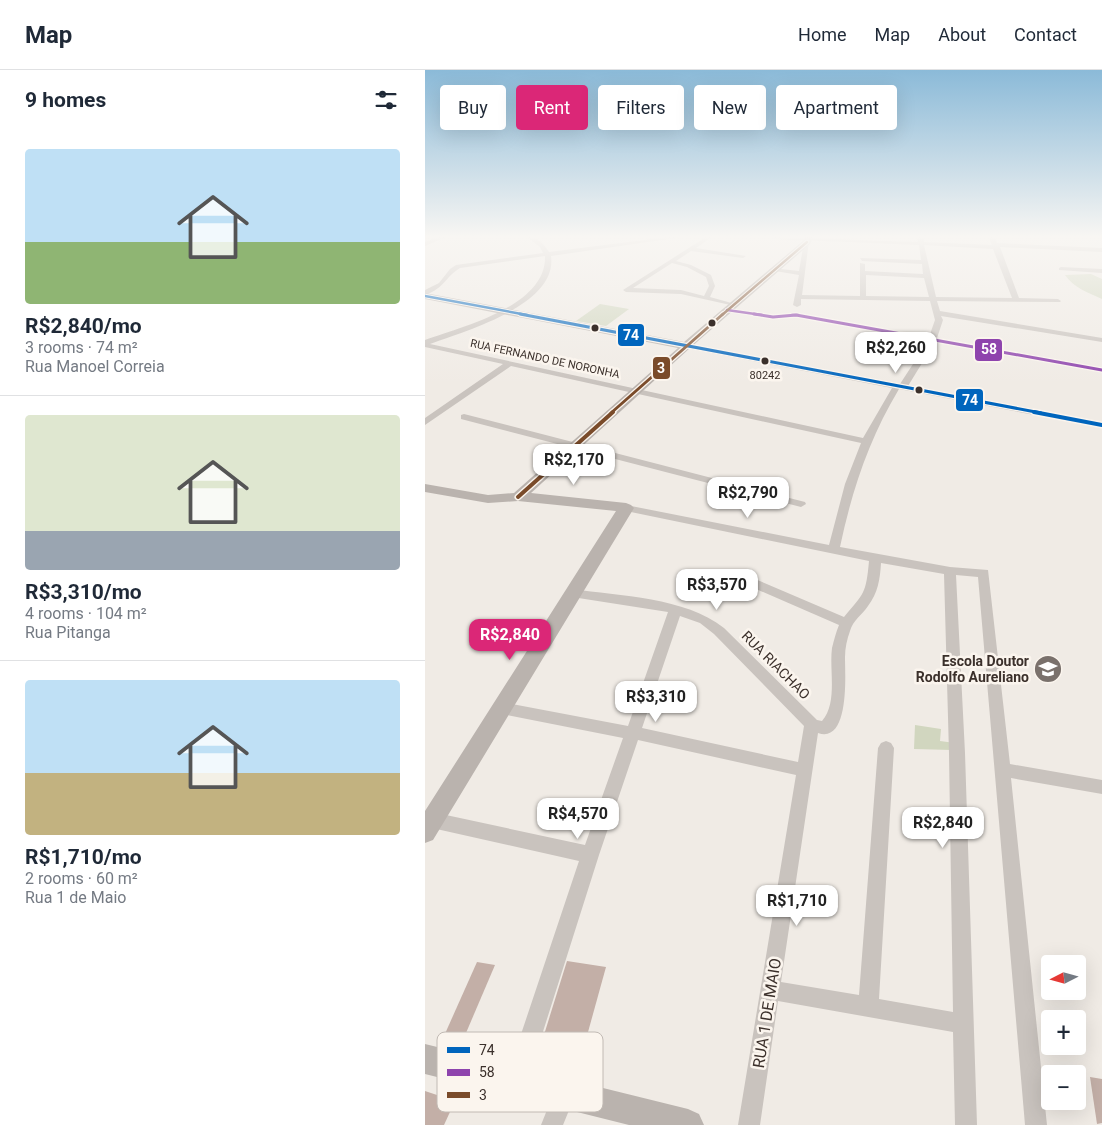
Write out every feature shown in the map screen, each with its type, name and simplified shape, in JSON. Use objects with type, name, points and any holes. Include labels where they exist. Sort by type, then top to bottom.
[{"type":"street","points":[[425,294],[437,286]]},
{"type":"street","points":[[425,344],[507,311],[538,286]]},
{"type":"street","points":[[633,286],[627,290],[665,290],[706,298],[730,307],[773,317],[796,315],[1102,370]]},
{"type":"street","points":[[706,298],[712,286]]},
{"type":"street","points":[[519,497],[754,286]]},
{"type":"street","points":[[796,315],[800,286]]},
{"type":"street","points":[[863,286],[863,298]]},
{"type":"street","points":[[834,550],[847,491],[865,441],[878,414],[932,340],[938,327],[939,313],[930,286]]},
{"type":"street","points":[[1011,286],[1016,300]]},
{"type":"street","points":[[425,294],[1102,425]]},
{"type":"street","points":[[798,297],[1058,301]]},
{"type":"street","points":[[939,313],[1102,340]]},
{"type":"street","name":"RUA FERNANDO DE NORONHA","points":[[425,344],[865,441]]},
{"type":"street","points":[[425,422],[509,364]]},
{"type":"street","points":[[464,416],[801,504]]},
{"type":"street","points":[[425,488],[497,500],[519,497],[626,508],[870,557],[950,571],[984,573],[1036,1125]]},
{"type":"street","points":[[590,855],[429,826],[626,508]]},
{"type":"street","points":[[812,724],[825,729],[833,719],[838,692],[840,647],[846,623],[864,604],[873,583],[870,557]]},
{"type":"street","points":[[950,571],[957,753],[966,1125]]},
{"type":"street","points":[[743,578],[846,623]]},
{"type":"street","name":"RUA RIACHAO","points":[[572,593],[676,609],[705,620],[719,631],[812,724]]},
{"type":"street","points":[[533,1032],[590,855],[676,609]]},
{"type":"street","points":[[502,708],[633,733],[804,770]]},
{"type":"street","name":"RUA 1 DE MAIO","points":[[749,1125],[812,724]]},
{"type":"street","points":[[868,1006],[886,748]]},
{"type":"street","points":[[1003,770],[1102,787]]},
{"type":"street","points":[[770,990],[964,1024]]},
{"type":"street","points":[[603,1102],[688,1125]]},
{"type":"street","points":[[551,1125],[557,1112]]},
{"type":"green space","points":[[1102,286],[1102,299],[1087,292],[1077,287]]},
{"type":"green space","points":[[600,304],[629,309],[606,326],[576,321]]},
{"type":"green space","points":[[915,725],[941,729],[940,741],[955,743],[952,750],[914,749]]},
{"type":"building","points":[[567,961],[606,967],[588,1032],[545,1032]]},
{"type":"building","points":[[477,962],[495,965],[466,1032],[446,1032]]},
{"type":"building","points":[[1090,1077],[1102,1079],[1102,1123],[1097,1124]]},
{"type":"building","points":[[425,1091],[437,1095],[437,1112],[450,1112],[444,1125],[425,1125]]},
{"type":"transit line","name":"3","points":[[518,497],[756,286]]},
{"type":"transit line","name":"74","points":[[425,296],[1102,425]]},
{"type":"transit line","name":"58","points":[[727,310],[773,317],[796,315],[1102,370]]},
{"type":"place","name":"80242","points":[[765,361]]},
{"type":"place","name":"Escola Doutor Rodolfo Aureliano","points":[[1048,669]]}]
